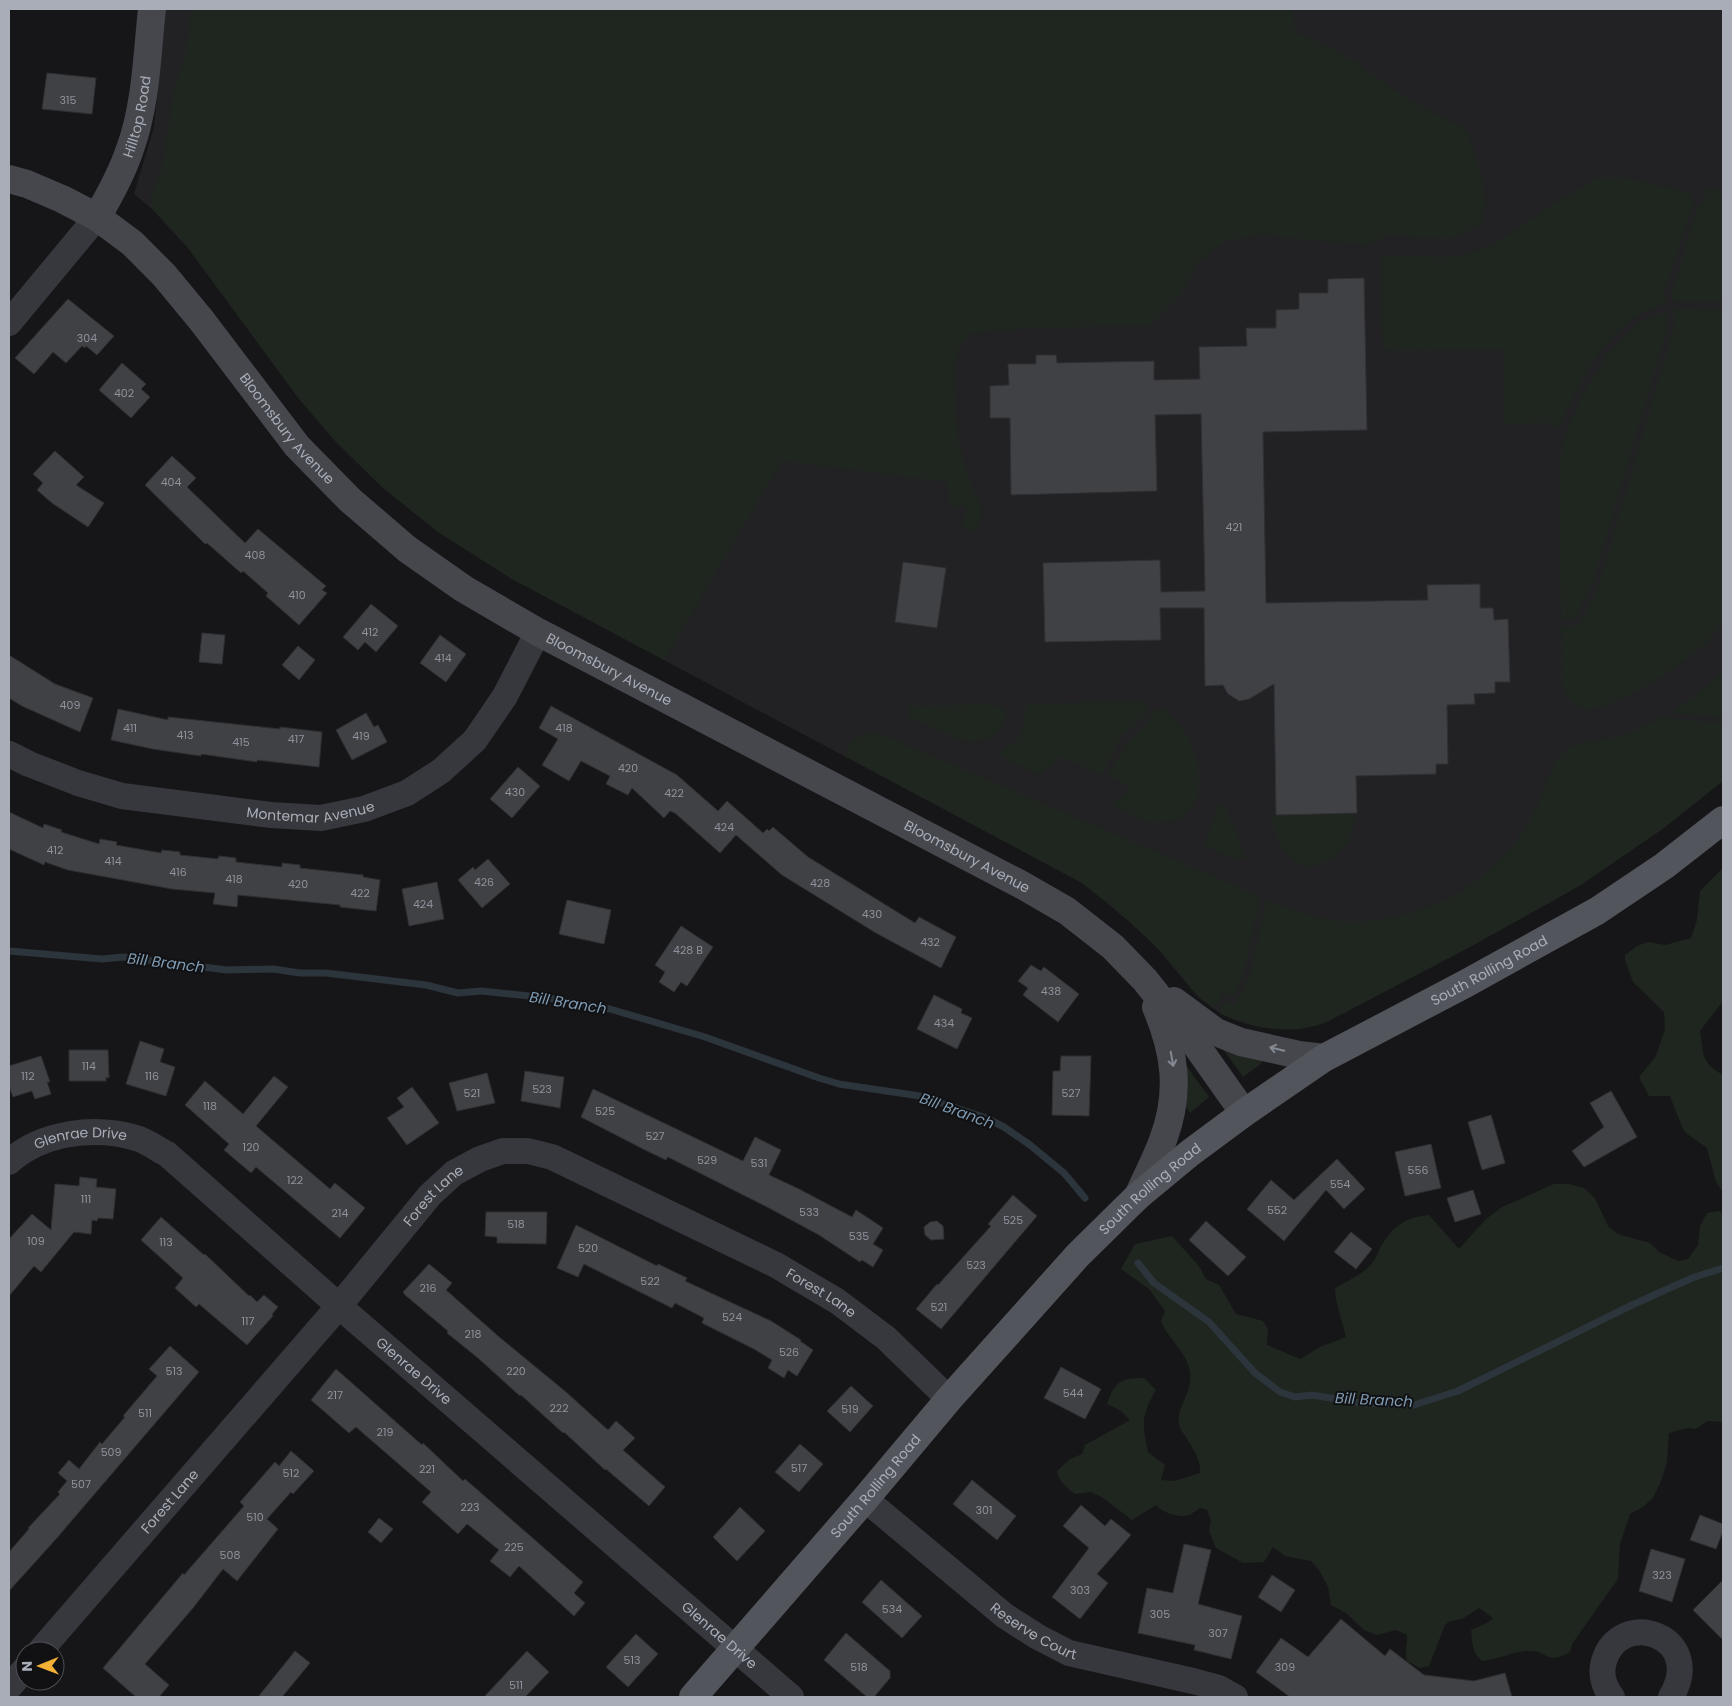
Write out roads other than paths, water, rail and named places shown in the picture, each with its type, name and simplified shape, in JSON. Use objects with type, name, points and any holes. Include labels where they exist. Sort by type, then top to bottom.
[{"type":"main road","name":"Hilltop Road","points":[[96,217],[117,183],[131,147],[141,106],[152,9]]},
{"type":"main road","name":"Bloomsbury Avenue","points":[[9,179],[62,198],[96,217],[132,243],[164,275],[202,321],[297,446],[350,500],[407,549],[464,589],[538,632],[1067,911],[1113,948],[1145,980],[1191,1038],[1244,1112]]},
{"type":"main road","name":"South Rolling Road","points":[[693,1697],[949,1399],[1078,1256],[1138,1196],[1244,1112],[1324,1058],[1465,984],[1597,910],[1664,866],[1723,820]]},
{"type":"main road","points":[[1145,980],[1216,1032],[1241,1042],[1299,1055],[1324,1058]]},
{"type":"main road","points":[[1138,1196],[1164,1140],[1174,1092],[1174,1065],[1167,1033],[1145,980]]},
{"type":"street","points":[[9,323],[96,217]]},
{"type":"street","name":"Montemar Avenue","points":[[9,754],[78,783],[122,796],[271,815],[321,818],[364,809],[407,793],[441,771],[475,740],[505,696],[538,632]]},
{"type":"street","name":"Glenrae Drive","points":[[9,1162],[19,1153],[44,1140],[78,1133],[108,1132],[138,1138],[167,1154],[339,1306],[791,1697]]},
{"type":"street","name":"Forest Lane","points":[[49,1641],[339,1306],[430,1195],[454,1172],[480,1159],[503,1151],[528,1151],[552,1157],[767,1261],[837,1301],[886,1338],[949,1399]]},
{"type":"street","name":"Reserve Court","points":[[865,1499],[1005,1616],[1038,1637],[1069,1653],[1193,1681],[1219,1688],[1235,1697]]},
{"type":"street","points":[[1612,1697],[1602,1677],[1603,1664],[1607,1653],[1615,1642],[1626,1635],[1639,1632],[1650,1633],[1663,1639],[1670,1645],[1677,1656],[1681,1668],[1679,1682],[1671,1697]]},
{"type":"waterway","name":"Bill Branch","points":[[9,951],[102,959],[123,957],[227,970],[273,969],[300,973],[326,973],[426,985],[458,993],[481,991],[548,998],[610,1009],[705,1037],[839,1084],[920,1096],[986,1118],[1004,1127],[1030,1145],[1064,1173],[1085,1198]]},
{"type":"waterway","name":"Bill Branch","points":[[1138,1263],[1154,1283],[1209,1322],[1255,1373],[1280,1392],[1295,1397],[1312,1395],[1360,1403],[1414,1405],[1458,1391],[1632,1305],[1692,1278],[1723,1268]]}]
